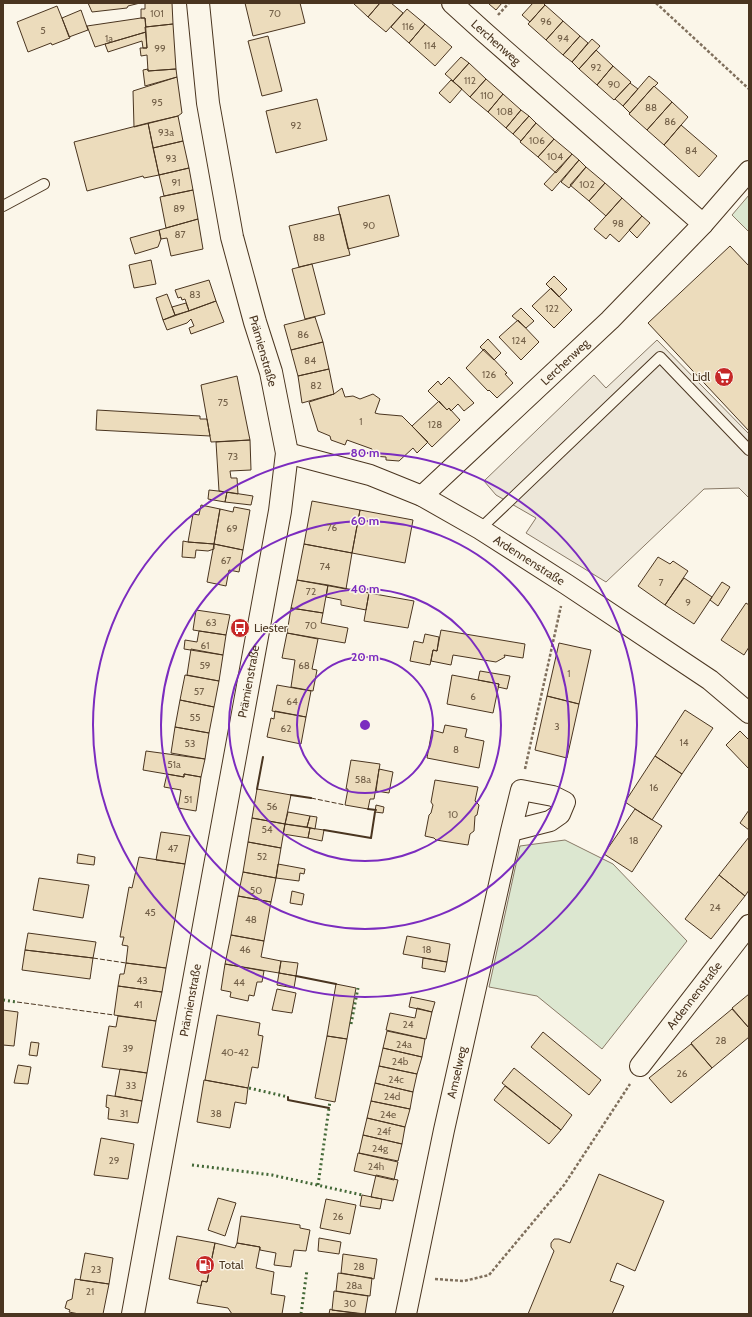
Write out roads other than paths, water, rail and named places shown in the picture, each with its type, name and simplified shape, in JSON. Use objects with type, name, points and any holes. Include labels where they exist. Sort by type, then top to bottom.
[{"type":"street","name":"Prämienstraße","points":[[133,1314],[280,511],[287,453],[271,372],[255,322],[232,237],[208,103],[198,3]]},
{"type":"street","name":"Lerchenweg","points":[[452,3],[703,224]]},
{"type":"street","name":"Lerchenweg","points":[[422,496],[610,320],[703,224],[749,171]]},
{"type":"street","name":"Ardennenstraße","points":[[287,453],[370,475],[422,496],[480,529],[566,584],[710,680],[749,713]]},
{"type":"street","name":"Amselweg","points":[[406,1314],[444,1130],[511,831],[521,790],[553,796],[565,802],[560,814],[550,821],[511,831]]},
{"type":"street","name":"Ardennenstraße","points":[[640,1066],[749,924]]},
{"type":"lane","points":[[3,206],[44,184]]},
{"type":"lane","points":[[480,529],[660,357],[749,450]]},
{"type":"place","name":"Lidl","points":[[724,377]]},
{"type":"place","name":"Liester","points":[[240,628]]},
{"type":"place","name":"Total","points":[[205,1265]]}]
